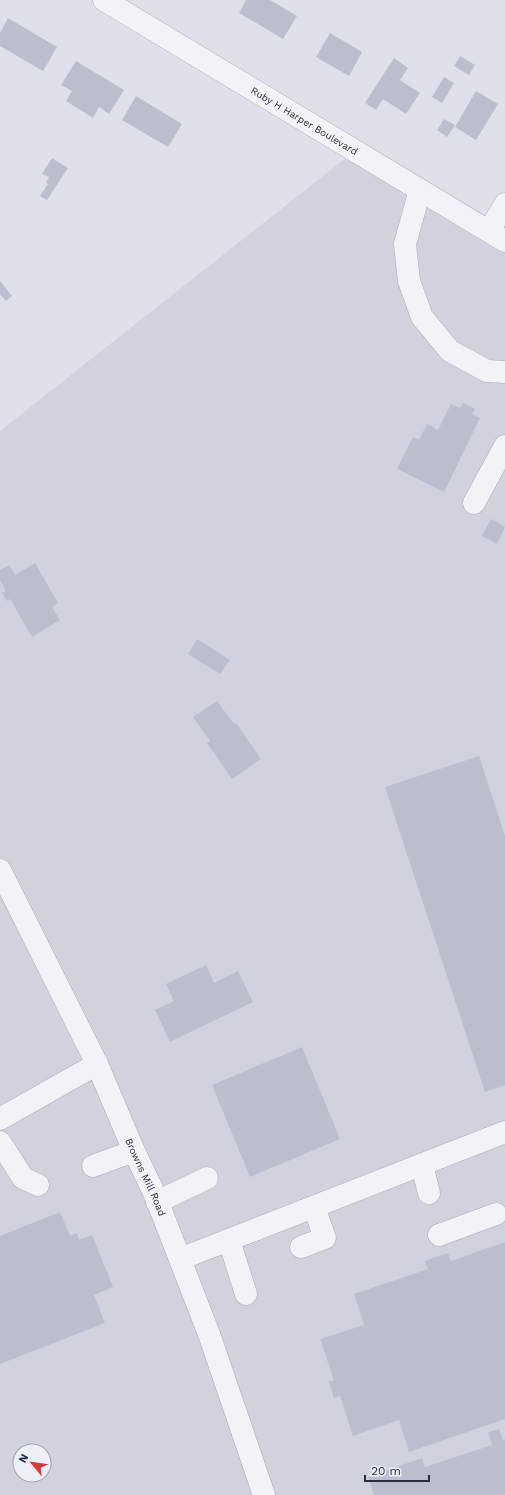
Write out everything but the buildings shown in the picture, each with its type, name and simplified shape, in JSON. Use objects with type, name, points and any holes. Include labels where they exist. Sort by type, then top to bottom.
[{"type":"street","name":"Ruby H Harper Boulevard","points":[[104,0],[497,236]]},
{"type":"street","points":[[420,190],[405,244],[409,281],[422,318],[450,351],[487,371],[505,372]]},
{"type":"street","points":[[497,236],[505,204]]},
{"type":"street","points":[[474,503],[505,446]]},
{"type":"street","name":"Browns Mill Road","points":[[0,870],[97,1064],[157,1202],[209,1334],[264,1495]]},
{"type":"street","points":[[0,1119],[97,1064]]},
{"type":"street","points":[[180,1259],[505,1132]]},
{"type":"street","points":[[0,1142],[23,1178],[38,1185]]},
{"type":"street","points":[[93,1166],[134,1151]]},
{"type":"street","points":[[422,1165],[429,1193]]},
{"type":"street","points":[[157,1202],[207,1178]]},
{"type":"street","points":[[301,1247],[325,1238],[314,1207]]},
{"type":"street","points":[[439,1235],[496,1214]]},
{"type":"street","points":[[229,1240],[246,1294]]},
{"type":"shaded area","points":[[347,157],[505,244],[505,1495],[0,1495],[0,431]]}]
